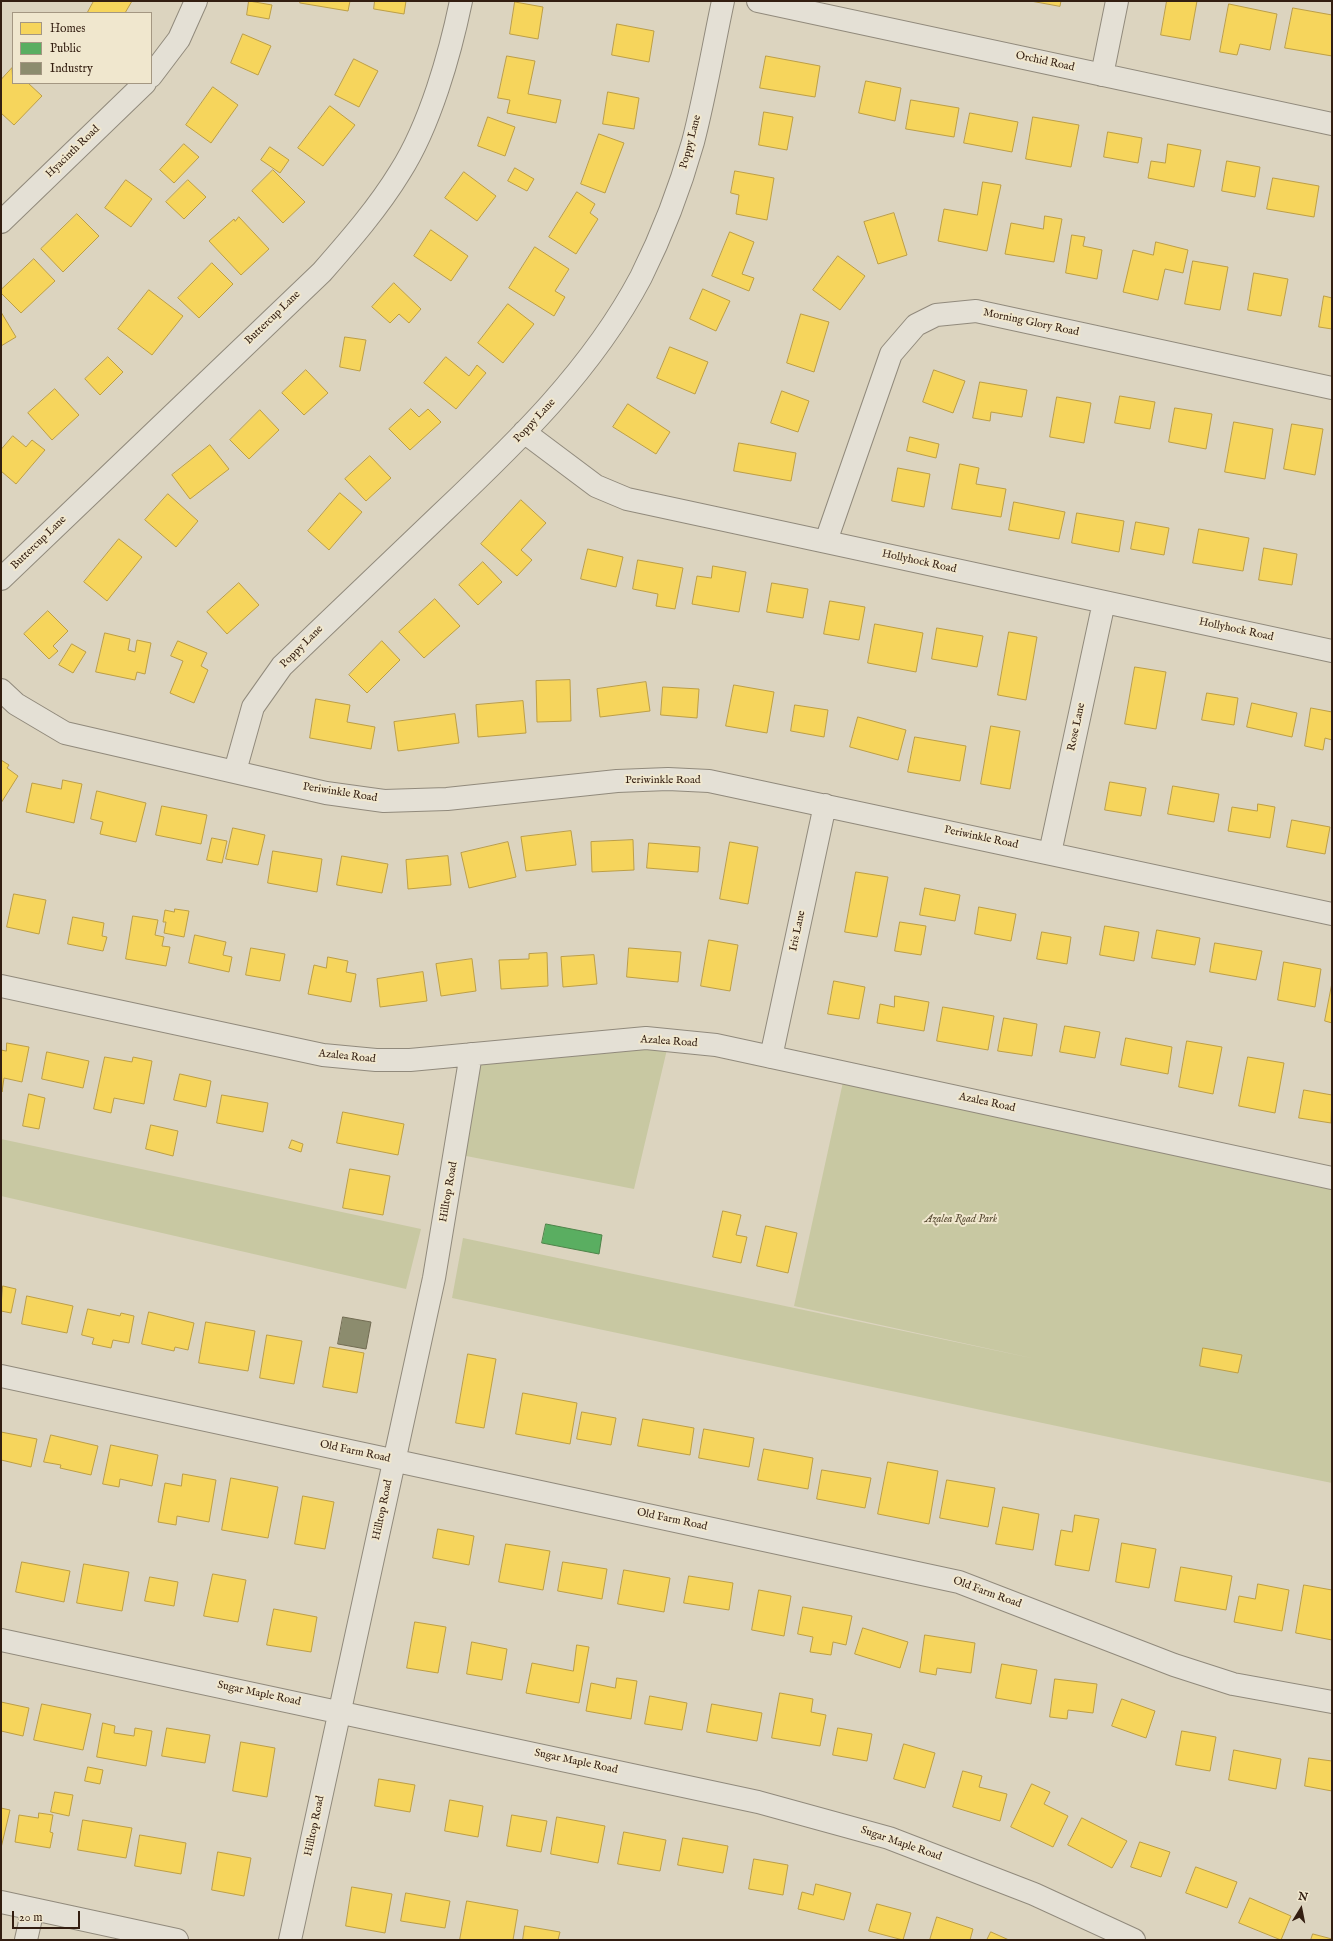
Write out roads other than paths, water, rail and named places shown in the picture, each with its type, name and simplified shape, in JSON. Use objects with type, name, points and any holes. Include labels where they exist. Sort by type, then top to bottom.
[{"type":"street","points":[[152,75],[179,39],[196,1]]},
{"type":"street","name":"Buttercup Lane","points":[[1,579],[322,272],[359,230],[401,171],[424,125],[453,38],[461,1]]},
{"type":"street","name":"Poppy Lane","points":[[235,771],[253,707],[282,666],[500,458],[551,405],[575,376],[618,317],[641,275],[670,209],[693,142],[723,1]]},
{"type":"street","name":"Orchid Road","points":[[758,1],[1332,124]]},
{"type":"street","points":[[1102,74],[1117,1]]},
{"type":"street","name":"Hyacinth Road","points":[[1,222],[144,84]]},
{"type":"street","name":"Morning Glory Road","points":[[826,541],[891,354],[916,325],[936,315],[976,311],[1332,388]]},
{"type":"street","name":"Hollyhock Road","points":[[524,432],[596,486],[627,499],[1332,651]]},
{"type":"street","name":"Rose Lane","points":[[1050,853],[1104,602]]},
{"type":"street","name":"Periwinkle Road","points":[[1,690],[16,704],[66,733],[326,793],[384,801],[447,799],[617,781],[668,779],[709,781],[1332,914]]},
{"type":"street","name":"Iris Lane","points":[[771,1057],[826,805]]},
{"type":"street","name":"Azalea Road","points":[[1,986],[323,1055],[376,1060],[410,1060],[646,1038],[716,1045],[1332,1178]]},
{"type":"street","name":"Hilltop Road","points":[[290,1940],[434,1278],[470,1054]]},
{"type":"street","name":"Old Farm Road","points":[[1,1376],[959,1582],[1174,1665],[1233,1684],[1332,1702]]},
{"type":"street","name":"Sugar Maple Road","points":[[1,1640],[758,1802],[889,1838],[1034,1894],[1134,1940]]},
{"type":"street","points":[[1,1902],[177,1940]]},
{"type":"street","points":[[26,1940],[33,1909]]},
{"type":"park label","name":"Azalea Road Park","points":[[961,1220]]}]
